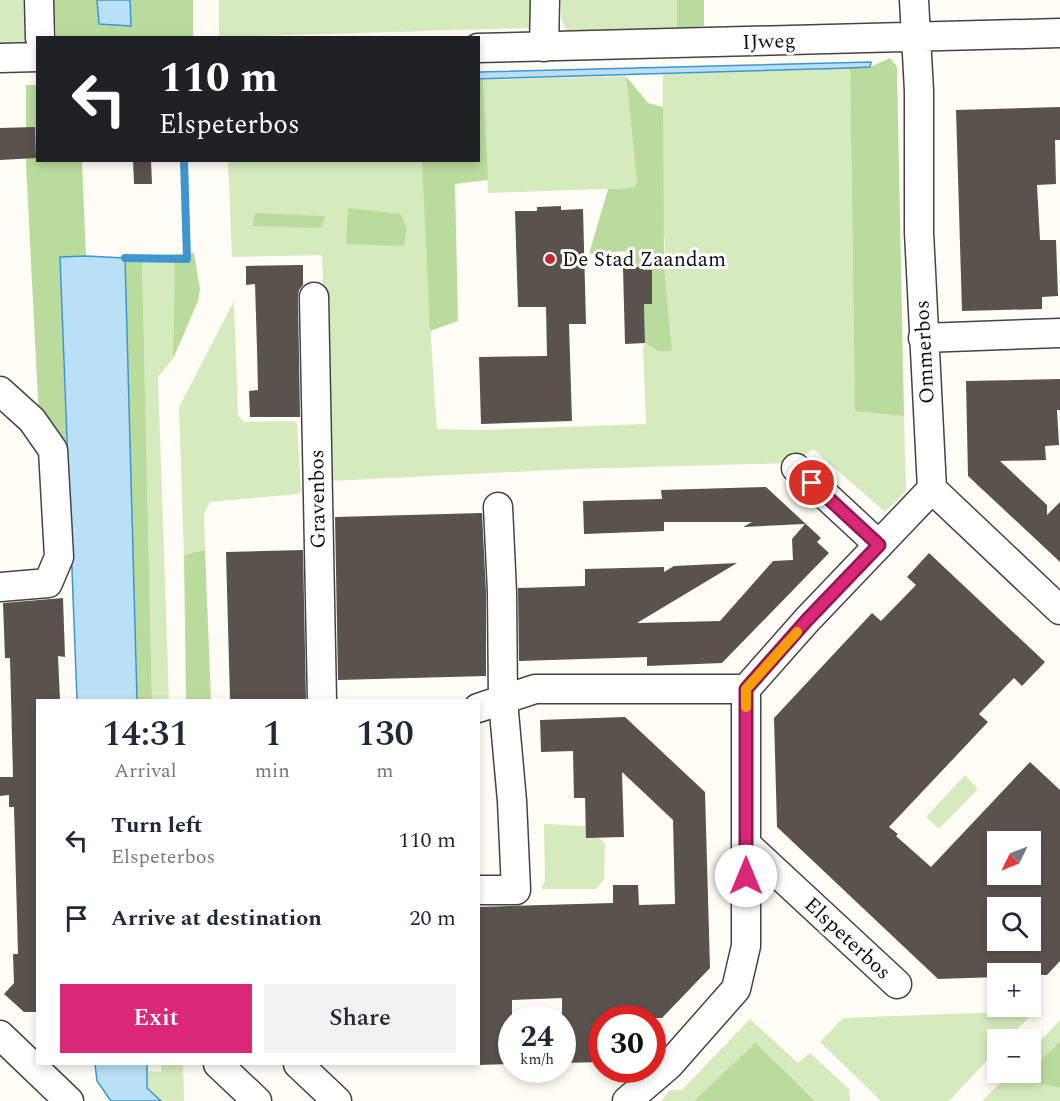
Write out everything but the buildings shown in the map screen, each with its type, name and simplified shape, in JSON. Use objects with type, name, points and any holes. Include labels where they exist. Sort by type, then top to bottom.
[{"type":"street","points":[[39,0],[40,36]]},
{"type":"street","points":[[544,47],[545,0]]},
{"type":"street","name":"Ommerbos","points":[[914,0],[919,91],[919,232],[932,489]]},
{"type":"street","name":"IJweg","points":[[480,48],[1060,33]]},
{"type":"street","points":[[0,58],[36,57]]},
{"type":"street","name":"Gravenbos","points":[[314,297],[322,699]]},
{"type":"street","points":[[923,338],[1060,333]]},
{"type":"street","points":[[0,392],[32,420],[53,450],[58,557],[48,583],[0,587]]},
{"type":"street","points":[[796,468],[879,545]]},
{"type":"street","points":[[627,1101],[669,1065],[736,989],[746,946],[746,689],[807,620],[932,489],[1060,610]]},
{"type":"street","points":[[480,890],[516,890],[512,801],[491,704],[502,592],[498,507]]},
{"type":"street","points":[[491,704],[535,689],[746,689]]},
{"type":"street","name":"Elspeterbos","points":[[746,844],[897,984]]},
{"type":"street","points":[[0,1035],[69,1101]]},
{"type":"street","points":[[219,1065],[257,1101]]},
{"type":"street","points":[[299,1065],[337,1101]]},
{"type":"green space","points":[[0,0],[23,0],[25,42],[0,43]]},
{"type":"green space","points":[[54,0],[97,0],[99,24],[131,26],[130,0],[193,0],[193,36],[56,36]]},
{"type":"green space","points":[[219,0],[530,0],[530,28],[219,36]]},
{"type":"green space","points":[[561,0],[677,0],[677,29],[571,34],[563,23]]},
{"type":"green space","points":[[677,0],[704,0],[704,26],[677,29]]},
{"type":"green space","points":[[890,58],[897,67],[904,416],[855,411],[850,68],[870,67]]},
{"type":"green space","points":[[850,68],[855,410],[904,416],[906,491],[885,512],[813,449],[790,463],[572,469],[330,481],[322,255],[232,257],[228,162],[423,162],[437,429],[483,430],[646,424],[643,348],[645,343],[658,351],[672,350],[664,265],[662,210],[663,74]]},
{"type":"green space","points":[[626,76],[637,183],[633,188],[488,193],[483,80]]},
{"type":"green space","points":[[626,76],[648,103],[663,107],[664,265],[672,351],[658,351],[645,343],[644,304],[652,304],[652,270],[643,270],[642,267],[623,267],[626,251],[589,254],[608,189],[633,188],[637,183]]},
{"type":"green space","points":[[480,79],[483,80],[488,180],[455,184],[458,321],[430,331],[422,162],[480,162]]},
{"type":"green space","points":[[26,85],[36,85],[36,162],[82,162],[86,256],[60,258],[67,455],[39,419],[26,164]]},
{"type":"green space","points":[[348,208],[401,214],[407,229],[404,246],[346,244]]},
{"type":"green space","points":[[255,213],[325,216],[321,228],[253,226]]},
{"type":"green space","points":[[194,253],[200,289],[198,301],[173,359],[175,254]]},
{"type":"green space","points":[[175,254],[173,359],[158,377],[169,699],[152,699],[142,257]]},
{"type":"green space","points":[[142,257],[152,699],[137,699],[125,258]]},
{"type":"green space","points":[[234,301],[238,415],[244,422],[294,421],[297,424],[301,491],[298,494],[210,502],[204,514],[205,550],[184,555],[179,407]]},
{"type":"green space","points":[[205,550],[211,699],[186,699],[184,555]]},
{"type":"green space","points":[[965,775],[978,789],[939,829],[926,817]]},
{"type":"green space","points":[[544,824],[586,826],[605,843],[604,880],[596,889],[542,889],[545,883]]},
{"type":"green space","points":[[987,1013],[987,1017],[1029,1017],[1018,1029],[987,1029],[987,1061],[949,1101],[881,1101],[820,1042],[843,1018]]},
{"type":"green space","points":[[750,1019],[798,1063],[810,1053],[849,1089],[850,1101],[815,1101],[756,1043],[694,1101],[661,1101],[670,1090],[682,1090]]},
{"type":"green space","points":[[1060,1020],[1060,1041],[1041,1060],[1041,1040]]},
{"type":"green space","points":[[1060,1041],[1060,1088],[1036,1083],[1041,1083],[1041,1060]]},
{"type":"green space","points":[[755,1043],[815,1101],[694,1101]]},
{"type":"green space","points":[[161,1065],[183,1065],[184,1101],[161,1101],[147,1088],[147,1071],[161,1072]]},
{"type":"green space","points":[[1000,1083],[1036,1083],[1060,1088],[1060,1101],[982,1101]]},
{"type":"water","points":[[97,0],[130,0],[131,26],[99,24]]},
{"type":"water","points":[[871,62],[870,67],[850,68],[480,79],[480,72]]},
{"type":"water","points":[[60,257],[125,258],[137,699],[77,699]]},
{"type":"water","points":[[95,1065],[147,1065],[147,1088],[161,1101],[111,1101],[97,1081]]},
{"type":"waterway","points":[[125,258],[187,259],[184,162]]},
{"type":"slow traffic","points":[[746,707],[746,689],[797,632]]},
{"type":"place","name":"De Stad Zaandam","points":[[550,259]]},
{"type":"route","points":[[746,876],[746,689],[807,620],[879,545],[812,483]]}]
